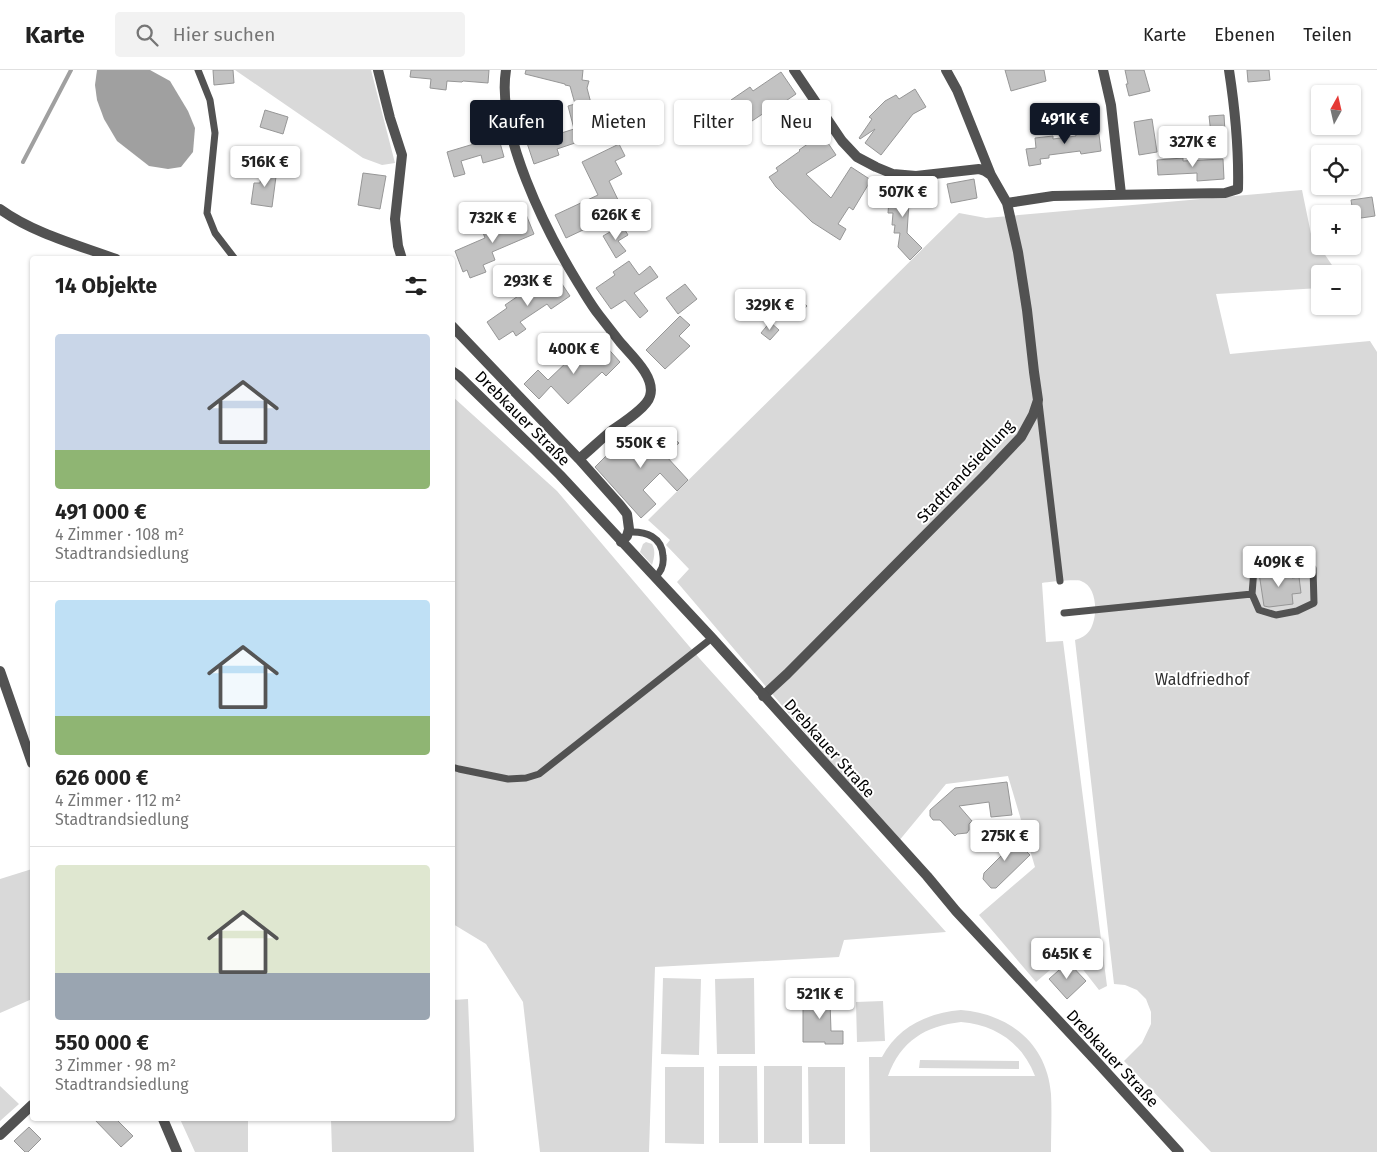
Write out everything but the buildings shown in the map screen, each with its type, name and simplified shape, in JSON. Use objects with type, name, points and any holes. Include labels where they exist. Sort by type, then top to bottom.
[{"type":"street","points":[[378,70],[402,155],[395,220],[401,256]]},
{"type":"street","points":[[506,70],[506,101],[512,136],[537,205],[561,255],[595,309],[641,366],[651,384],[650,397],[637,413],[579,458]]},
{"type":"street","points":[[794,70],[842,141],[857,157],[893,174],[916,176],[979,169],[992,175]]},
{"type":"street","name":"Stadtrandsiedlung","points":[[763,696],[983,477],[1021,437],[1034,415],[1038,400],[1027,310],[1018,252],[1007,203],[992,175],[957,90],[946,70]]},
{"type":"street","points":[[1102,70],[1111,105],[1121,194]]},
{"type":"street","points":[[1007,203],[1053,196],[1226,193],[1238,189],[1233,94],[1229,70]]},
{"type":"street","points":[[0,209],[10,216],[51,236],[108,256]]},
{"type":"street","points":[[455,329],[579,458],[627,514],[629,532],[621,542]]},
{"type":"street","name":"Drebkauer Straße","points":[[455,373],[534,449],[712,638],[927,876],[956,911],[1179,1152]]},
{"type":"street","points":[[0,671],[30,757]]},
{"type":"street","points":[[0,1134],[30,1108]]},
{"type":"street","points":[[164,1121],[177,1152]]},
{"type":"lane","points":[[198,70],[210,100],[214,132],[207,213],[216,233],[233,256]]},
{"type":"lane","points":[[1038,400],[1060,581]]},
{"type":"lane","points":[[629,532],[647,534],[661,544],[663,565],[660,573],[655,577]]},
{"type":"lane","points":[[1302,561],[1313,568],[1314,603],[1297,611],[1276,615],[1259,610],[1252,594],[1254,569],[1302,561]]},
{"type":"lane","points":[[1064,613],[1252,594]]},
{"type":"lane","points":[[455,768],[508,779],[526,778],[538,774],[712,638]]},
{"type":"green space","points":[[235,70],[371,70],[395,163],[382,165],[363,158]]},
{"type":"green space","name":"Waldfriedhof","points":[[1302,190],[1311,234],[1311,255],[1325,255],[1332,265],[1311,265],[1311,289],[1216,294],[1230,354],[1370,341],[1377,352],[1377,1152],[1211,1152],[1124,1061],[1142,1043],[1151,1024],[1151,1012],[1146,999],[1137,990],[1125,985],[1114,984],[1075,640],[1088,632],[1093,624],[1095,603],[1091,589],[1087,584],[1074,580],[1042,583],[1046,642],[1063,641],[1107,986],[1099,990],[1070,953],[1036,982],[979,915],[1035,867],[1008,776],[946,784],[898,842],[677,582],[689,569],[666,545],[670,540],[648,520],[959,213],[986,218]]},
{"type":"green space","points":[[455,399],[557,491],[700,659],[946,932],[844,940],[839,957],[655,967],[649,1152],[540,1152],[523,1002],[486,944],[455,925]]},
{"type":"green space","points":[[646,542],[652,544],[654,549],[652,565],[640,552],[643,544]]},
{"type":"green space","points":[[30,870],[30,1000],[0,1013],[0,879]]},
{"type":"green space","points":[[663,978],[701,979],[699,1055],[661,1054]]},
{"type":"green space","points":[[754,978],[755,1054],[717,1054],[715,979]]},
{"type":"green space","points":[[468,999],[474,1152],[332,1152],[331,1121],[455,1121],[455,1000]]},
{"type":"green space","points":[[883,1001],[885,1041],[857,1042],[856,1002]]},
{"type":"green space","points":[[961,1010],[995,1018],[1023,1034],[1033,1046],[1042,1060],[1048,1076],[1051,1094],[1051,1152],[870,1152],[869,1057],[882,1057],[896,1037],[915,1023],[937,1014]],"holes":[[[961,1022],[974,1024],[996,1032],[1015,1045],[1030,1064],[1035,1076],[888,1076],[900,1053],[916,1037],[936,1027],[948,1024]]]},
{"type":"green space","points":[[920,1060],[1019,1061],[1019,1069],[919,1068]]},
{"type":"green space","points":[[719,1066],[757,1066],[758,1143],[719,1143]]},
{"type":"green space","points":[[764,1066],[802,1066],[802,1143],[764,1143]]},
{"type":"green space","points":[[665,1067],[704,1067],[704,1144],[665,1143]]},
{"type":"green space","points":[[808,1067],[845,1067],[845,1144],[809,1144]]},
{"type":"green space","points":[[0,1086],[19,1104],[0,1121]]},
{"type":"green space","points":[[181,1121],[248,1121],[248,1152],[195,1152]]},
{"type":"shaded area","points":[[97,70],[150,70],[170,81],[188,111],[195,128],[193,152],[181,167],[168,169],[149,166],[117,141],[104,119],[97,100],[95,85]]},
{"type":"waterway","points":[[23,162],[71,70]]}]
